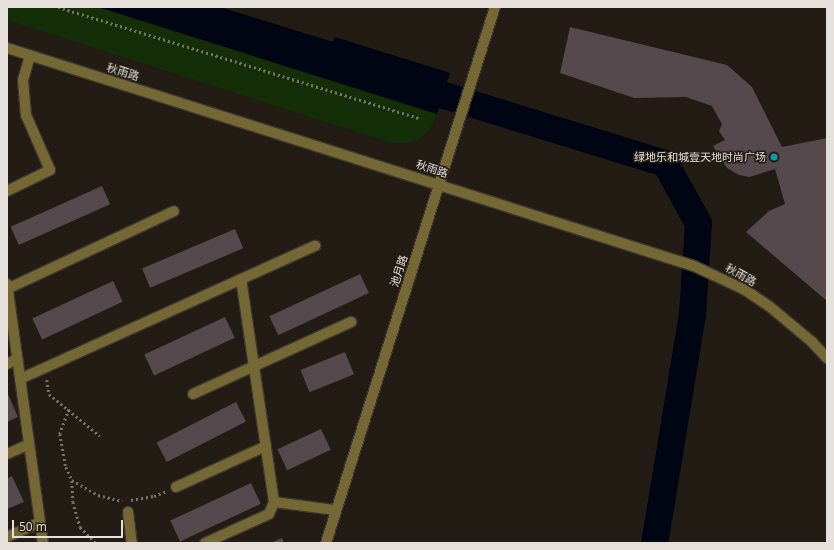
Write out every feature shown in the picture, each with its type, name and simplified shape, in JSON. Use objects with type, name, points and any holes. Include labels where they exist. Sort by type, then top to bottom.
[{"type":"street","name":"池月路","points":[[326,543],[335,510],[495,7]]},
{"type":"street","name":"秋雨路","points":[[7,48],[667,256],[721,277],[769,306],[807,337],[827,358]]},
{"type":"street","points":[[7,192],[50,170],[26,115],[23,80],[30,55]]},
{"type":"street","points":[[43,543],[7,287],[174,211]]},
{"type":"street","points":[[20,379],[315,246]]},
{"type":"street","points":[[205,543],[270,514],[274,502],[241,279]]},
{"type":"street","points":[[193,394],[351,322]]},
{"type":"street","points":[[7,364],[17,359]]},
{"type":"street","points":[[7,454],[29,444]]},
{"type":"street","points":[[176,486],[266,446]]},
{"type":"street","points":[[274,502],[335,510]]},
{"type":"street","points":[[128,512],[132,543]]},
{"type":"street","points":[[7,537],[40,522]]},
{"type":"path","points":[[58,7],[421,119]]},
{"type":"path","points":[[58,362],[46,381],[49,394],[100,436]]},
{"type":"path","points":[[68,409],[60,434],[66,467],[72,480],[73,502],[80,527],[96,543]]},
{"type":"path","points":[[72,480],[98,495],[123,501],[154,496],[176,486]]},
{"type":"green space","points":[[7,7],[98,7],[437,114],[430,129],[421,138],[408,143],[392,143],[7,20]]},
{"type":"shaded area","points":[[98,7],[220,7],[333,42],[335,37],[450,73],[437,114]]},
{"type":"building","name":"绿地乐和城壹天地时尚广场","points":[[570,27],[727,65],[752,87],[782,147],[827,138],[827,301],[746,232],[769,211],[785,204],[775,169],[749,177],[739,175],[727,168],[713,146],[725,140],[719,131],[722,124],[712,106],[686,97],[634,98],[560,73]]},
{"type":"building","points":[[102,186],[110,204],[19,245],[11,227]]},
{"type":"building","points":[[235,229],[243,248],[150,288],[142,268]]},
{"type":"building","points":[[360,274],[369,293],[278,335],[269,316]]},
{"type":"building","points":[[113,281],[123,302],[42,339],[32,319]]},
{"type":"building","points":[[225,317],[235,338],[154,375],[144,355]]},
{"type":"building","points":[[345,352],[354,374],[309,392],[300,370]]},
{"type":"building","points":[[7,392],[18,417],[7,422]]},
{"type":"building","points":[[236,402],[246,422],[167,462],[157,442]]},
{"type":"building","points":[[321,429],[331,450],[287,470],[277,449]]},
{"type":"building","points":[[12,476],[24,502],[7,509],[7,479]]},
{"type":"building","points":[[251,483],[261,504],[180,541],[170,521]]},
{"type":"building","points":[[282,538],[284,543],[271,543]]},
{"type":"waterway","points":[[408,84],[665,163],[698,223],[692,314],[654,543]]},
{"type":"place","name":"绿地乐和城壹天地时尚广场","points":[[774,157]]}]
